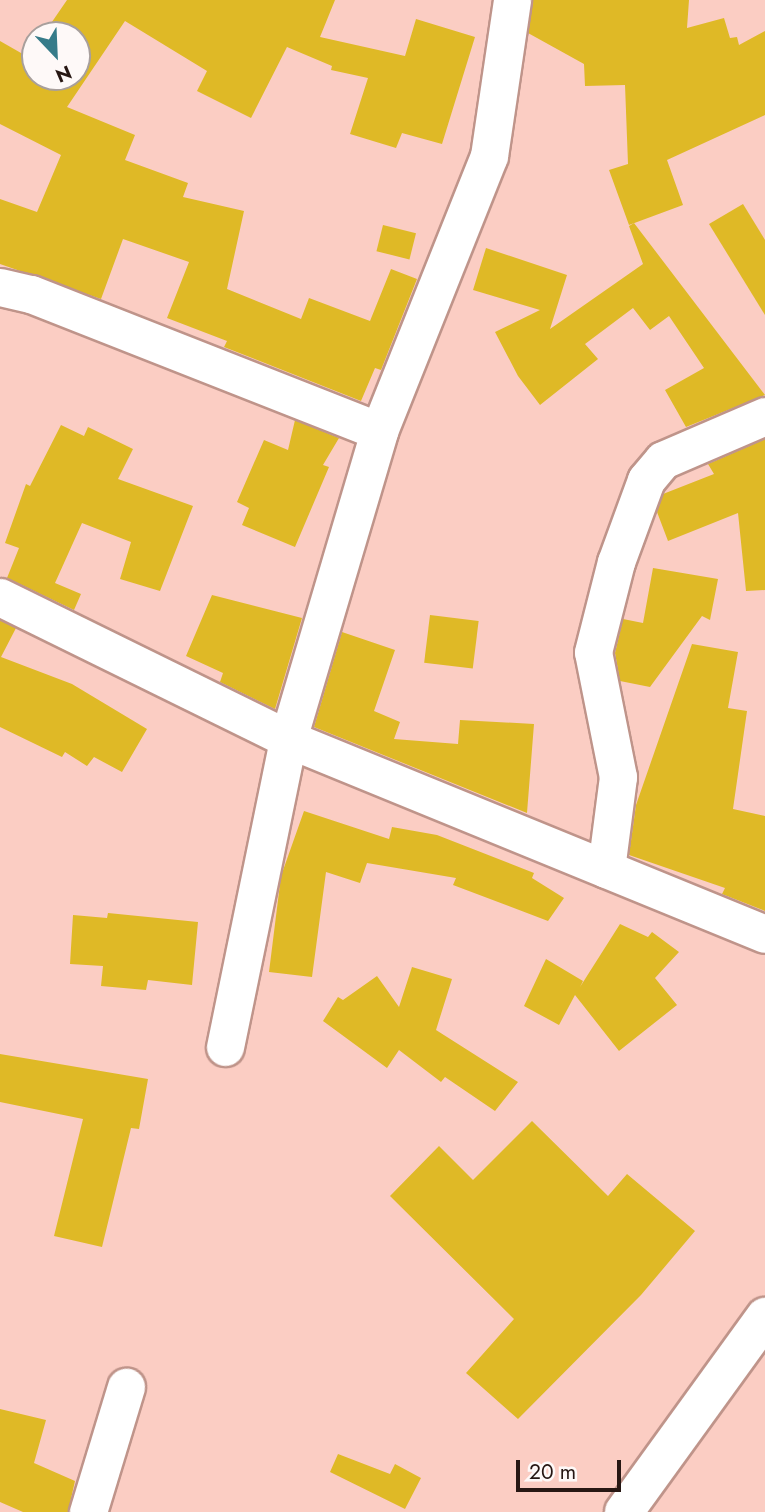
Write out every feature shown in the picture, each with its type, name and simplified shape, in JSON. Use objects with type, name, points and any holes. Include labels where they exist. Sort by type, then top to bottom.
[{"type":"main road","points":[[624,1512],[765,1317]]},
{"type":"street","points":[[225,1047],[288,739],[379,431],[489,156],[512,0]]},
{"type":"street","points":[[0,287],[31,294],[379,431]]},
{"type":"street","points":[[606,869],[618,777],[593,652],[616,562],[646,480],[663,460],[765,416]]},
{"type":"street","points":[[0,597],[288,739],[765,934]]},
{"type":"street","points":[[88,1512],[126,1387]]},
{"type":"building","points":[[67,0],[335,0],[320,37],[405,56],[416,19],[475,37],[442,144],[402,133],[396,148],[350,134],[368,78],[331,70],[332,66],[287,47],[251,118],[197,91],[207,71],[125,21],[91,71],[91,21],[53,21]]},
{"type":"building","points":[[533,0],[689,0],[687,28],[724,18],[730,38],[737,37],[739,45],[765,31],[765,115],[667,160],[683,205],[629,225],[609,170],[628,164],[625,85],[585,86],[584,64],[528,33]]},
{"type":"building","points":[[0,41],[21,53],[21,91],[78,91],[67,107],[135,135],[125,160],[188,183],[183,197],[244,211],[227,289],[301,319],[309,298],[370,321],[391,269],[417,279],[381,370],[375,368],[361,401],[224,347],[227,341],[167,318],[189,262],[123,239],[101,299],[0,264],[0,199],[37,212],[61,155],[0,124]]},
{"type":"building","points":[[743,204],[765,240],[765,315],[709,224]]},
{"type":"building","points":[[634,223],[765,395],[686,427],[665,390],[704,368],[669,316],[650,330],[633,308],[585,344],[598,359],[540,405],[518,376],[495,332],[540,310],[473,290],[486,248],[567,275],[550,329],[643,264],[629,226]]},
{"type":"building","points":[[383,225],[416,233],[409,259],[376,251]]},
{"type":"building","points":[[295,420],[339,438],[323,465],[329,467],[295,547],[242,525],[249,508],[237,502],[264,440],[288,450]]},
{"type":"building","points":[[61,425],[84,436],[88,427],[133,449],[118,479],[193,506],[160,591],[120,579],[131,542],[82,523],[55,583],[81,594],[74,610],[7,578],[19,548],[5,543],[26,484],[30,486]]},
{"type":"building","points":[[765,439],[765,590],[746,591],[738,513],[668,541],[657,512],[663,494],[714,474],[708,464]]},
{"type":"building","points":[[653,568],[718,579],[710,620],[702,616],[650,687],[620,681],[615,653],[623,619],[643,623]]},
{"type":"building","points":[[212,595],[302,618],[275,709],[220,682],[223,673],[186,656]]},
{"type":"building","points":[[430,615],[479,621],[473,669],[424,663]]},
{"type":"building","points":[[0,620],[16,628],[1,657],[72,684],[147,729],[122,772],[94,757],[87,766],[65,752],[62,757],[0,727]]},
{"type":"building","points":[[342,632],[395,650],[374,711],[400,722],[394,739],[458,744],[460,720],[534,724],[527,813],[314,727]]},
{"type":"building","points":[[692,644],[738,652],[728,708],[747,711],[733,809],[765,816],[765,911],[722,894],[725,888],[629,855],[636,805]]},
{"type":"building","points":[[304,811],[389,839],[392,827],[437,835],[534,873],[532,878],[564,898],[548,921],[453,885],[456,878],[367,863],[360,883],[326,872],[312,977],[269,972],[281,876]]},
{"type":"building","points":[[108,913],[198,922],[192,985],[148,980],[146,990],[101,986],[103,966],[70,964],[73,915],[107,918]]},
{"type":"building","points":[[620,924],[648,937],[652,932],[679,952],[655,978],[677,1005],[619,1051],[575,995],[559,1025],[524,1006],[546,959],[583,981],[580,987]]},
{"type":"building","points":[[412,967],[452,979],[436,1030],[518,1082],[495,1111],[445,1077],[441,1082],[399,1050],[387,1068],[323,1021],[338,997],[343,1000],[377,976],[399,1007]]},
{"type":"building","points":[[0,1054],[148,1079],[139,1129],[131,1128],[102,1247],[54,1236],[83,1119],[0,1102]]},
{"type":"building","points":[[532,1121],[608,1196],[627,1174],[695,1231],[641,1295],[518,1419],[466,1373],[514,1319],[390,1196],[439,1146],[473,1180]]},
{"type":"building","points":[[0,1409],[46,1420],[34,1463],[75,1481],[68,1512],[23,1512],[0,1502]]},
{"type":"building","points":[[338,1454],[390,1474],[395,1464],[421,1478],[405,1509],[330,1472]]}]
